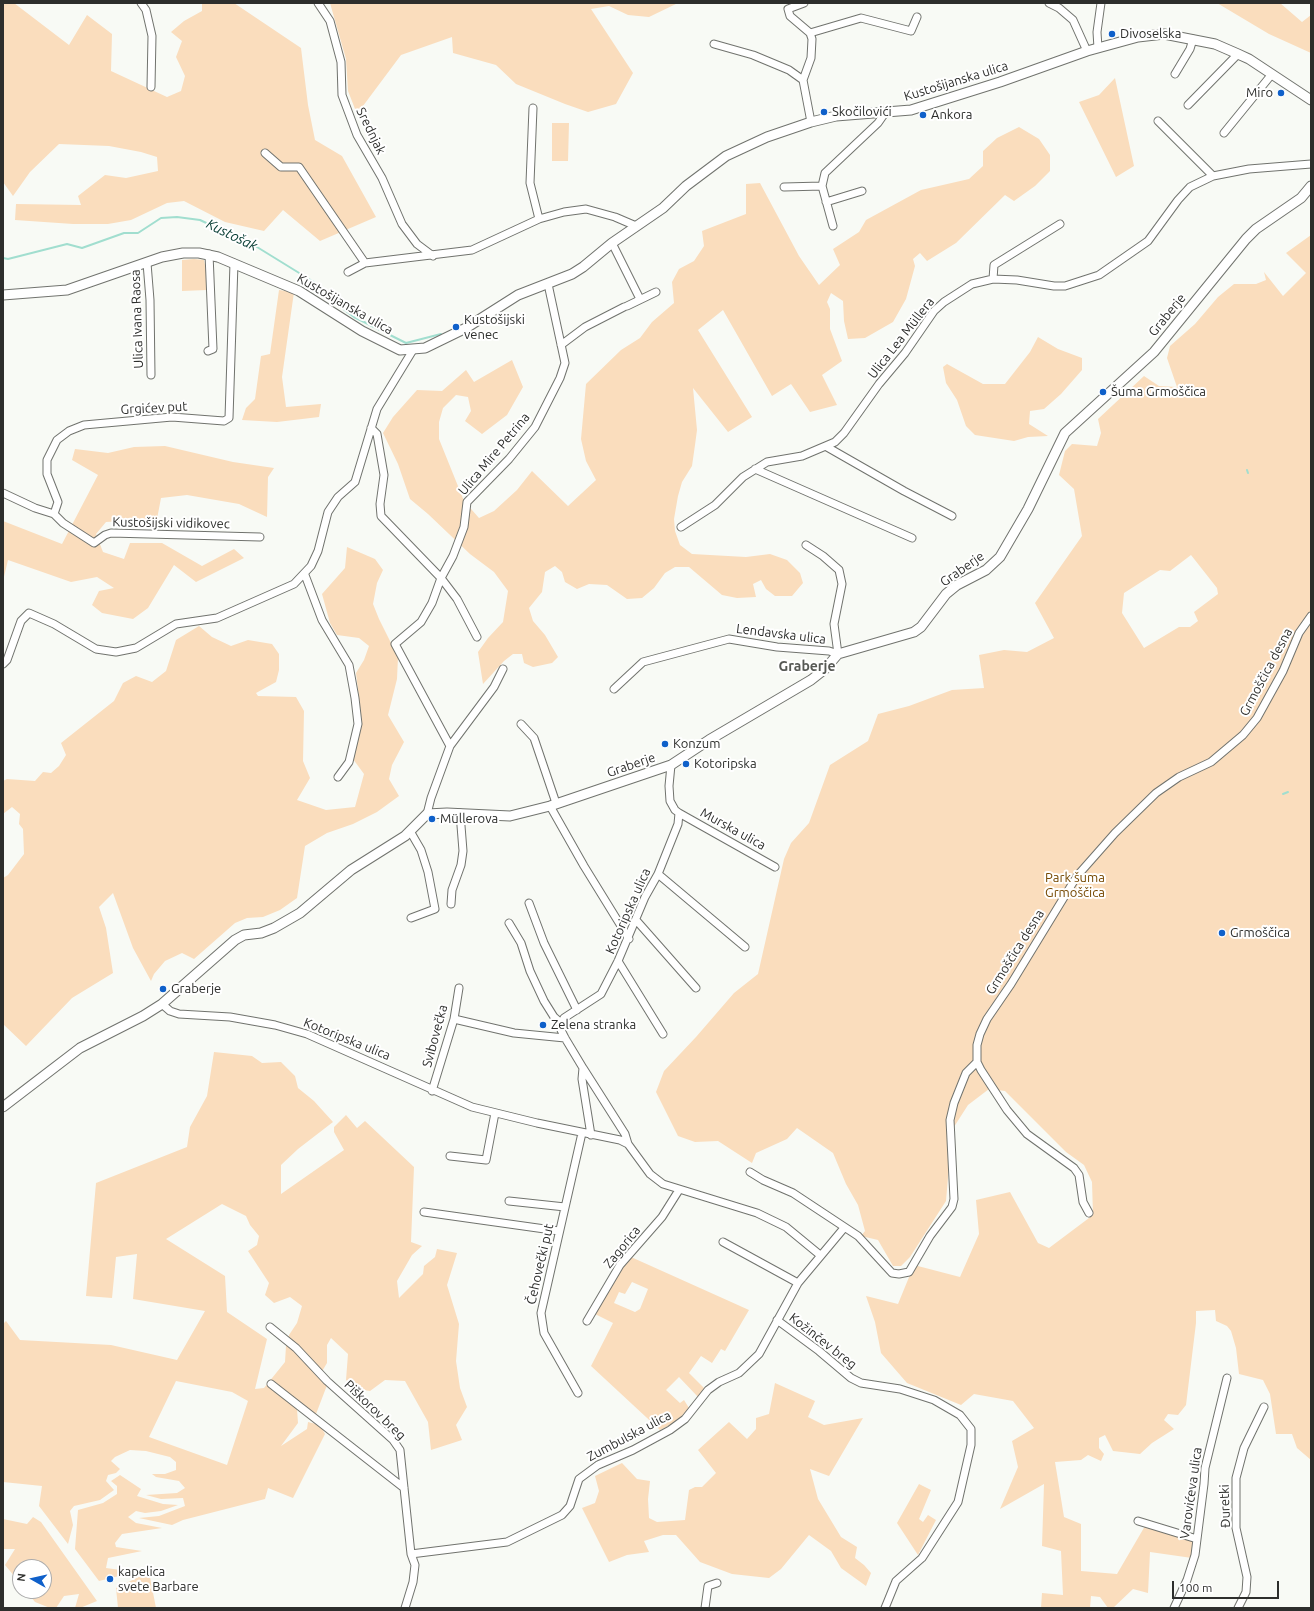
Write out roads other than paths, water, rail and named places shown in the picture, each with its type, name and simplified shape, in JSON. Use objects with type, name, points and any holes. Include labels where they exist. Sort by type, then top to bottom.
[{"type":"street","points":[[141,3],[146,10],[152,36],[151,87]]},
{"type":"street","name":"Srednjak","points":[[318,3],[330,21],[341,62],[342,95],[357,135],[382,178],[402,224],[417,244],[434,256]]},
{"type":"street","points":[[804,3],[788,9],[790,16],[810,33],[812,39],[811,58],[803,80],[811,122]]},
{"type":"street","points":[[1049,3],[1059,8],[1073,20],[1087,51]]},
{"type":"street","points":[[1098,48],[1097,32],[1101,3]]},
{"type":"street","points":[[810,33],[861,18],[911,31],[916,17]]},
{"type":"street","name":"Kustošijanska ulica","points":[[3,295],[67,290],[147,263],[183,253],[209,254],[299,291],[362,331],[400,350],[413,350],[425,348],[452,336],[518,295],[548,284],[583,267],[612,243],[663,208],[686,186],[726,156],[767,137],[811,122],[836,116],[885,113],[927,106],[1087,51],[1138,37],[1164,34],[1215,44],[1238,54],[1272,74],[1311,100]]},
{"type":"street","points":[[1175,74],[1190,49],[1193,39]]},
{"type":"street","points":[[714,44],[753,55],[789,70],[803,80]]},
{"type":"street","points":[[1188,105],[1238,54]]},
{"type":"street","points":[[1224,133],[1272,74]]},
{"type":"street","points":[[533,108],[530,183],[539,219]]},
{"type":"street","points":[[833,226],[822,186],[825,173],[878,123],[885,113]]},
{"type":"street","points":[[1158,121],[1213,176]]},
{"type":"street","points":[[265,153],[280,166],[299,167],[364,263]]},
{"type":"street","name":"Ulica Lea Müllera","points":[[681,527],[715,505],[743,477],[767,462],[802,456],[827,447],[844,433],[879,384],[905,353],[934,311],[944,302],[972,284],[993,279],[1017,280],[1054,286],[1065,286],[1099,275],[1148,241],[1178,200],[1190,187],[1213,176],[1249,169],[1311,164]]},
{"type":"street","points":[[784,187],[822,186]]},
{"type":"street","name":"Graberje","points":[[427,814],[460,813],[510,816],[553,804],[671,765],[709,740],[811,680],[825,669],[838,654],[914,632],[921,627],[946,594],[957,585],[986,570],[1000,557],[1028,509],[1055,449],[1064,433],[1154,352],[1218,271],[1256,230],[1301,198],[1311,186]]},
{"type":"street","points":[[826,202],[862,191]]},
{"type":"street","points":[[348,272],[364,263],[434,256],[472,250],[539,219],[564,212],[586,209],[615,217],[636,226]]},
{"type":"street","points":[[993,279],[994,265],[1060,224]]},
{"type":"street","points":[[612,243],[640,299]]},
{"type":"street","points":[[208,351],[213,349],[209,254]]},
{"type":"street","name":"Ulica Ivana Raosa","points":[[147,263],[150,300],[151,375]]},
{"type":"street","name":"Grgićev put","points":[[54,514],[58,502],[47,474],[47,460],[57,440],[69,431],[84,425],[172,417],[224,421],[229,418],[234,263]]},
{"type":"street","name":"Ulica Mire Petrina","points":[[450,746],[395,644],[421,622],[432,602],[441,578],[453,556],[464,527],[467,502],[509,459],[535,427],[560,378],[565,363],[562,345],[554,319],[548,284]]},
{"type":"street","points":[[562,345],[585,327],[656,292]]},
{"type":"street","points":[[3,664],[7,660],[21,621],[29,613],[54,624],[96,649],[106,652],[130,650],[176,624],[211,619],[294,584],[305,575],[311,566],[318,551],[328,512],[338,497],[355,482],[371,428],[382,400],[413,350]]},
{"type":"street","points":[[371,428],[377,434],[384,475],[380,504],[381,516],[441,578],[456,598],[477,637]]},
{"type":"street","points":[[827,447],[904,492],[952,516]]},
{"type":"street","points":[[755,470],[912,538]]},
{"type":"street","name":"Kustošijski vidikovec","points":[[3,493],[35,508],[54,514],[63,523],[94,543],[105,535],[112,533],[260,537]]},
{"type":"street","points":[[806,545],[823,556],[839,570],[842,584],[834,624],[838,654]]},
{"type":"street","points":[[305,575],[322,620],[349,665],[355,698],[358,724],[349,762],[338,777]]},
{"type":"street","name":"Grmoščica desna","points":[[977,1062],[977,1044],[987,1019],[1011,984],[1077,876],[1115,833],[1156,793],[1179,777],[1212,762],[1243,735],[1257,718],[1283,671],[1299,633],[1311,616]]},
{"type":"street","name":"Lendavska ulica","points":[[614,689],[643,662],[729,639],[777,647],[829,651],[838,654]]},
{"type":"street","points":[[3,1107],[80,1048],[143,1016],[162,1004],[235,940],[244,935],[261,933],[292,919],[351,870],[390,846],[410,831],[427,814],[431,798],[450,746],[494,687],[503,669]]},
{"type":"street","points":[[521,724],[534,738],[553,804],[584,866],[629,939]]},
{"type":"street","points":[[671,765],[669,786],[670,801],[675,810],[679,813]]},
{"type":"street","points":[[451,904],[452,890],[461,865],[463,851],[460,813]]},
{"type":"street","name":"Murska ulica","points":[[679,813],[775,867]]},
{"type":"street","name":"Kotoripska ulica","points":[[561,1023],[601,994],[629,939],[645,898],[658,874],[678,824],[679,813]]},
{"type":"street","points":[[410,831],[421,850],[428,872],[435,909],[411,918]]},
{"type":"street","points":[[658,874],[745,947]]},
{"type":"street","points":[[529,903],[544,943],[578,1010]]},
{"type":"street","points":[[636,920],[696,988]]},
{"type":"street","points":[[509,923],[521,942],[530,971],[544,1001],[554,1017],[561,1023],[561,1030],[565,1038],[625,1134],[628,1144],[650,1174],[663,1184],[679,1190],[757,1213],[786,1227],[820,1255]]},
{"type":"street","points":[[618,961],[663,1034]]},
{"type":"street","name":"Svibovečka","points":[[432,1091],[454,1019],[459,988]]},
{"type":"street","name":"Kotoripska ulica","points":[[162,1004],[170,1011],[179,1014],[230,1017],[275,1025],[307,1034],[432,1091],[472,1107],[582,1133],[620,1140],[628,1144]]},
{"type":"street","points":[[454,1019],[514,1033],[565,1038]]},
{"type":"street","points":[[750,1172],[763,1180],[793,1193],[858,1236],[892,1273],[899,1274],[909,1272],[930,1236],[952,1207],[954,1199],[950,1120],[954,1104],[966,1073],[977,1062],[994,1091],[1027,1134],[1074,1168],[1079,1175],[1083,1202],[1089,1213]]},
{"type":"street","points":[[583,1068],[582,1079],[591,1135]]},
{"type":"street","points":[[450,1156],[486,1160],[495,1113]]},
{"type":"street","name":"Čehovečki put","points":[[578,1393],[544,1333],[541,1313],[582,1133]]},
{"type":"street","name":"Zagorica","points":[[587,1321],[620,1265],[662,1218],[679,1190]]},
{"type":"street","points":[[509,1201],[565,1207]]},
{"type":"street","points":[[424,1212],[560,1231]]},
{"type":"street","name":"Zumbulska ulica","points":[[411,1554],[507,1542],[562,1515],[570,1506],[579,1479],[598,1465],[633,1450],[670,1430],[685,1419],[708,1390],[718,1382],[739,1373],[759,1354],[798,1283],[844,1228]]},
{"type":"street","points":[[723,1242],[798,1283]]},
{"type":"street","name":"Kožinčev breg","points":[[778,1320],[819,1351],[851,1378],[861,1383],[900,1389],[934,1400],[960,1415],[971,1429],[971,1445],[958,1502],[922,1558],[896,1581],[886,1608]]},
{"type":"street","name":"Piškorov breg","points":[[270,1327],[296,1348],[327,1381],[393,1440],[401,1454],[411,1554],[416,1565],[405,1608]]},
{"type":"street","name":"Varovićeva ulica","points":[[1174,1608],[1195,1555],[1205,1468],[1227,1378]]},
{"type":"street","points":[[271,1384],[404,1488]]},
{"type":"street","name":"Đuretki","points":[[1238,1608],[1246,1592],[1247,1577],[1236,1528],[1236,1478],[1244,1448],[1264,1407]]},
{"type":"street","points":[[1138,1521],[1197,1539]]},
{"type":"street","points":[[705,1608],[708,1586],[717,1583]]},
{"type":"waterway","name":"Kustošak","points":[[3,258],[8,259],[67,244],[82,248],[124,233],[138,233],[161,218],[177,217],[200,220],[257,247],[317,284],[334,302],[354,317],[406,343],[441,334]]},
{"type":"waterway","points":[[1283,794],[1288,792]]},
{"type":"place","name":"Divoselska","points":[[1112,34]]},
{"type":"place","name":"Miro","points":[[1281,93]]},
{"type":"place","name":"Skočilovići","points":[[824,112]]},
{"type":"place","name":"Ankora","points":[[923,115]]},
{"type":"place","name":"Kustošijski venec","points":[[456,327]]},
{"type":"place","name":"Šuma Grmoščica","points":[[1103,392]]},
{"type":"place","name":"Konzum","points":[[665,744]]},
{"type":"place","name":"Kotoripska","points":[[686,764]]},
{"type":"place","name":"Müllerova","points":[[432,819]]},
{"type":"place","name":"Grmoščica","points":[[1222,933]]},
{"type":"place","name":"Graberje","points":[[163,989]]},
{"type":"place","name":"Zelena stranka","points":[[543,1025]]},
{"type":"place","name":"kapelica svete Barbare","points":[[110,1579]]},
{"type":"district","name":"Graberje","points":[[807,666]]},
{"type":"park label","name":"Park šuma Grmoščica","points":[[1075,886]]}]
